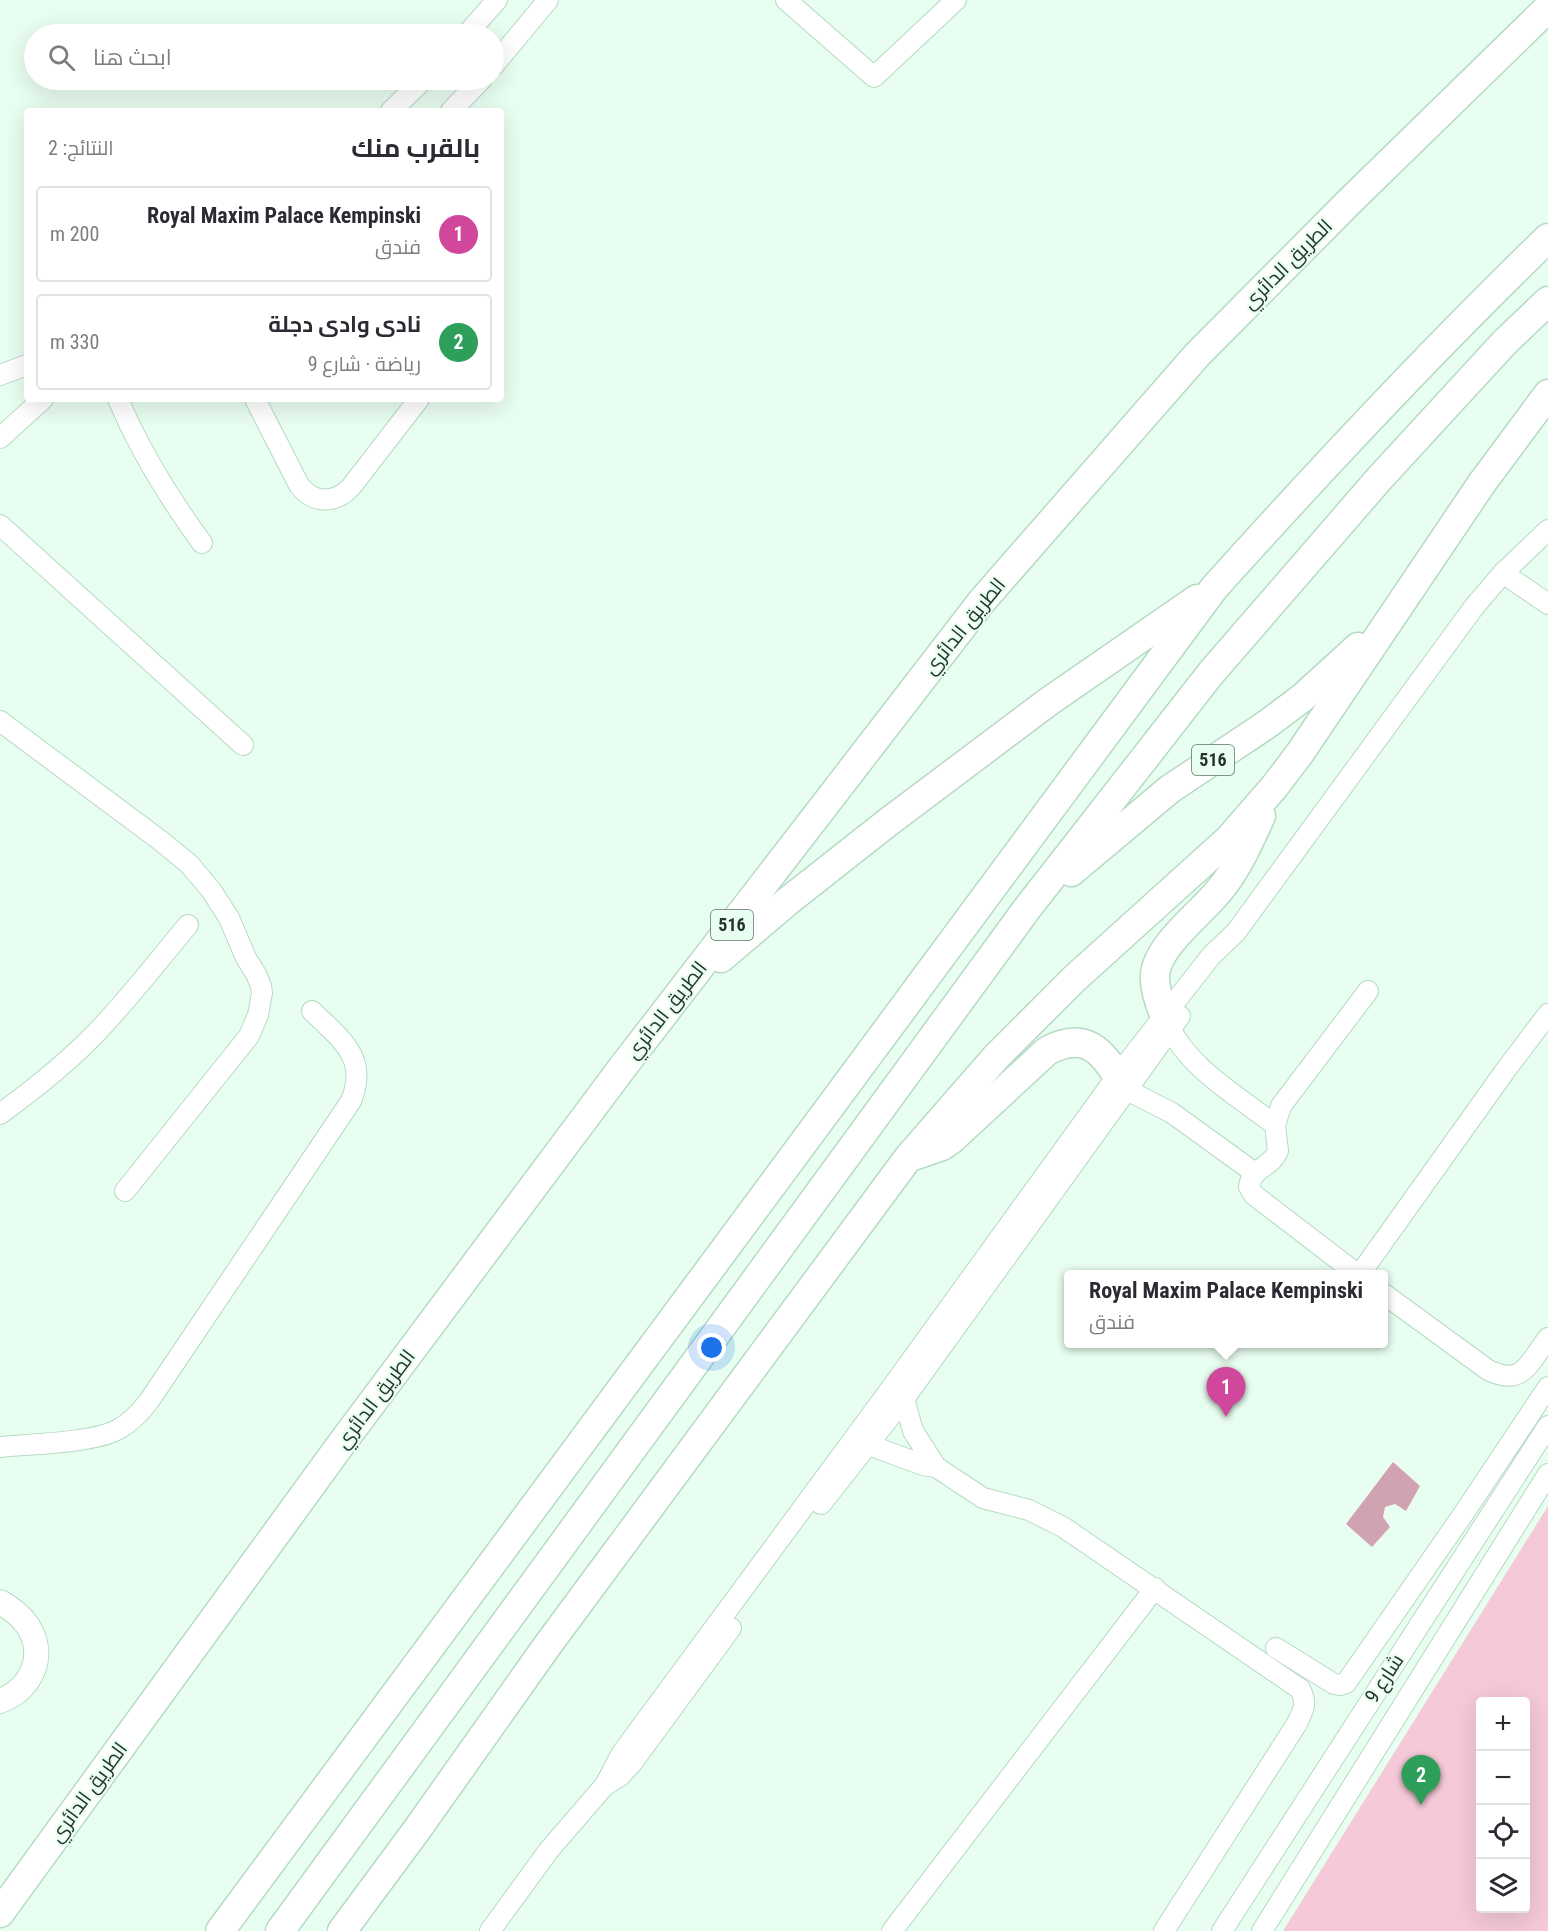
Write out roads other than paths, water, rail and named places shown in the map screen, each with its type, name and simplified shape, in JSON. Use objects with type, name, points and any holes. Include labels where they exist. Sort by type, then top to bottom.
[{"type":"highway","name":"الطريق الدائري","points":[[0,1913],[339,1447],[678,995],[982,601],[1190,364],[1350,201],[1548,8]]},
{"type":"highway","name":"516","points":[[220,1931],[1214,588],[1298,495],[1470,314],[1548,238]]},
{"type":"highway","name":"516","points":[[280,1931],[1026,910],[1211,673],[1379,479],[1504,343],[1548,301]]},
{"type":"highway","name":"516","points":[[342,1931],[547,1646],[908,1158],[996,1056],[1074,979],[1229,839],[1275,786],[1300,753],[1482,483],[1548,394]]},
{"type":"highway","name":"516","points":[[678,995],[788,901],[887,823],[1048,702],[1214,588]]},
{"type":"highway","name":"516","points":[[1026,910],[1170,789],[1302,698],[1398,609]]},
{"type":"highway","points":[[1167,1022],[1156,988],[1155,974],[1158,962],[1172,942],[1224,884],[1250,840],[1275,786]]},
{"type":"highway","points":[[908,1158],[942,1146],[952,1139],[1047,1052],[1063,1043],[1089,1046],[1109,1063],[1122,1083]]},
{"type":"main road","points":[[0,1602],[10,1608],[27,1625],[33,1635],[36,1657],[35,1666],[26,1684],[19,1691],[0,1701]]},
{"type":"street","points":[[476,24],[496,0]]},
{"type":"street","points":[[504,53],[548,0]]},
{"type":"street","points":[[786,0],[874,77],[956,0]]},
{"type":"street","points":[[394,108],[413,90]]},
{"type":"street","points":[[454,108],[471,90]]},
{"type":"street","points":[[0,375],[24,366]]},
{"type":"street","points":[[0,438],[40,402]]},
{"type":"street","points":[[120,402],[156,475],[202,543]]},
{"type":"street","points":[[257,402],[299,485],[308,495],[321,500],[341,496],[351,487],[417,402]]},
{"type":"street","points":[[0,525],[243,745]]},
{"type":"street","points":[[490,1931],[549,1850],[605,1785],[622,1753],[898,1393],[1167,1022],[1216,950],[1236,932],[1474,608],[1503,573],[1548,530]]},
{"type":"street","points":[[1503,573],[1548,604]]},
{"type":"street","points":[[0,721],[161,841],[200,876],[230,918],[246,958],[261,986],[258,1015],[249,1036],[125,1191]]},
{"type":"street","points":[[0,1114],[38,1085],[94,1035],[123,1004],[188,925]]},
{"type":"street","points":[[1352,1270],[1254,1195],[1249,1187],[1255,1173],[1272,1161],[1278,1151],[1275,1125],[1281,1106],[1368,991]]},
{"type":"street","points":[[0,1448],[109,1433],[128,1424],[149,1401],[351,1101],[357,1082],[356,1061],[344,1042],[312,1011]]},
{"type":"street","points":[[1362,1270],[1548,1014]]},
{"type":"street","points":[[1167,1022],[1181,1047],[1195,1062],[1275,1125]]},
{"type":"street","points":[[1122,1083],[1172,1113],[1255,1173]]},
{"type":"street","points":[[1388,1298],[1488,1370],[1509,1378],[1519,1375],[1548,1338]]},
{"type":"street","points":[[1276,1648],[1334,1684],[1346,1683],[1548,1387]]},
{"type":"street","points":[[605,1785],[620,1776],[632,1763],[827,1496],[869,1445],[898,1393]]},
{"type":"street","points":[[898,1393],[913,1431],[936,1467],[983,1498],[1029,1510],[1057,1523],[1291,1682],[1300,1689],[1305,1698],[1305,1707],[1296,1725],[1164,1931]]},
{"type":"street","name":"شارع 9","points":[[1222,1931],[1546,1431]]},
{"type":"street","points":[[869,1445],[923,1465],[936,1467]]},
{"type":"street","name":"شارع 9","points":[[1262,1931],[1548,1474]]},
{"type":"street","points":[[892,1931],[1155,1588]]},
{"type":"street","points":[[1255,1879],[1282,1897]]},
{"type":"place","name":"Royal Maxim Palace Kempinski","points":[[1226,1417]]},
{"type":"place","name":"نادى وادى دجلة","points":[[1421,1805]]}]
